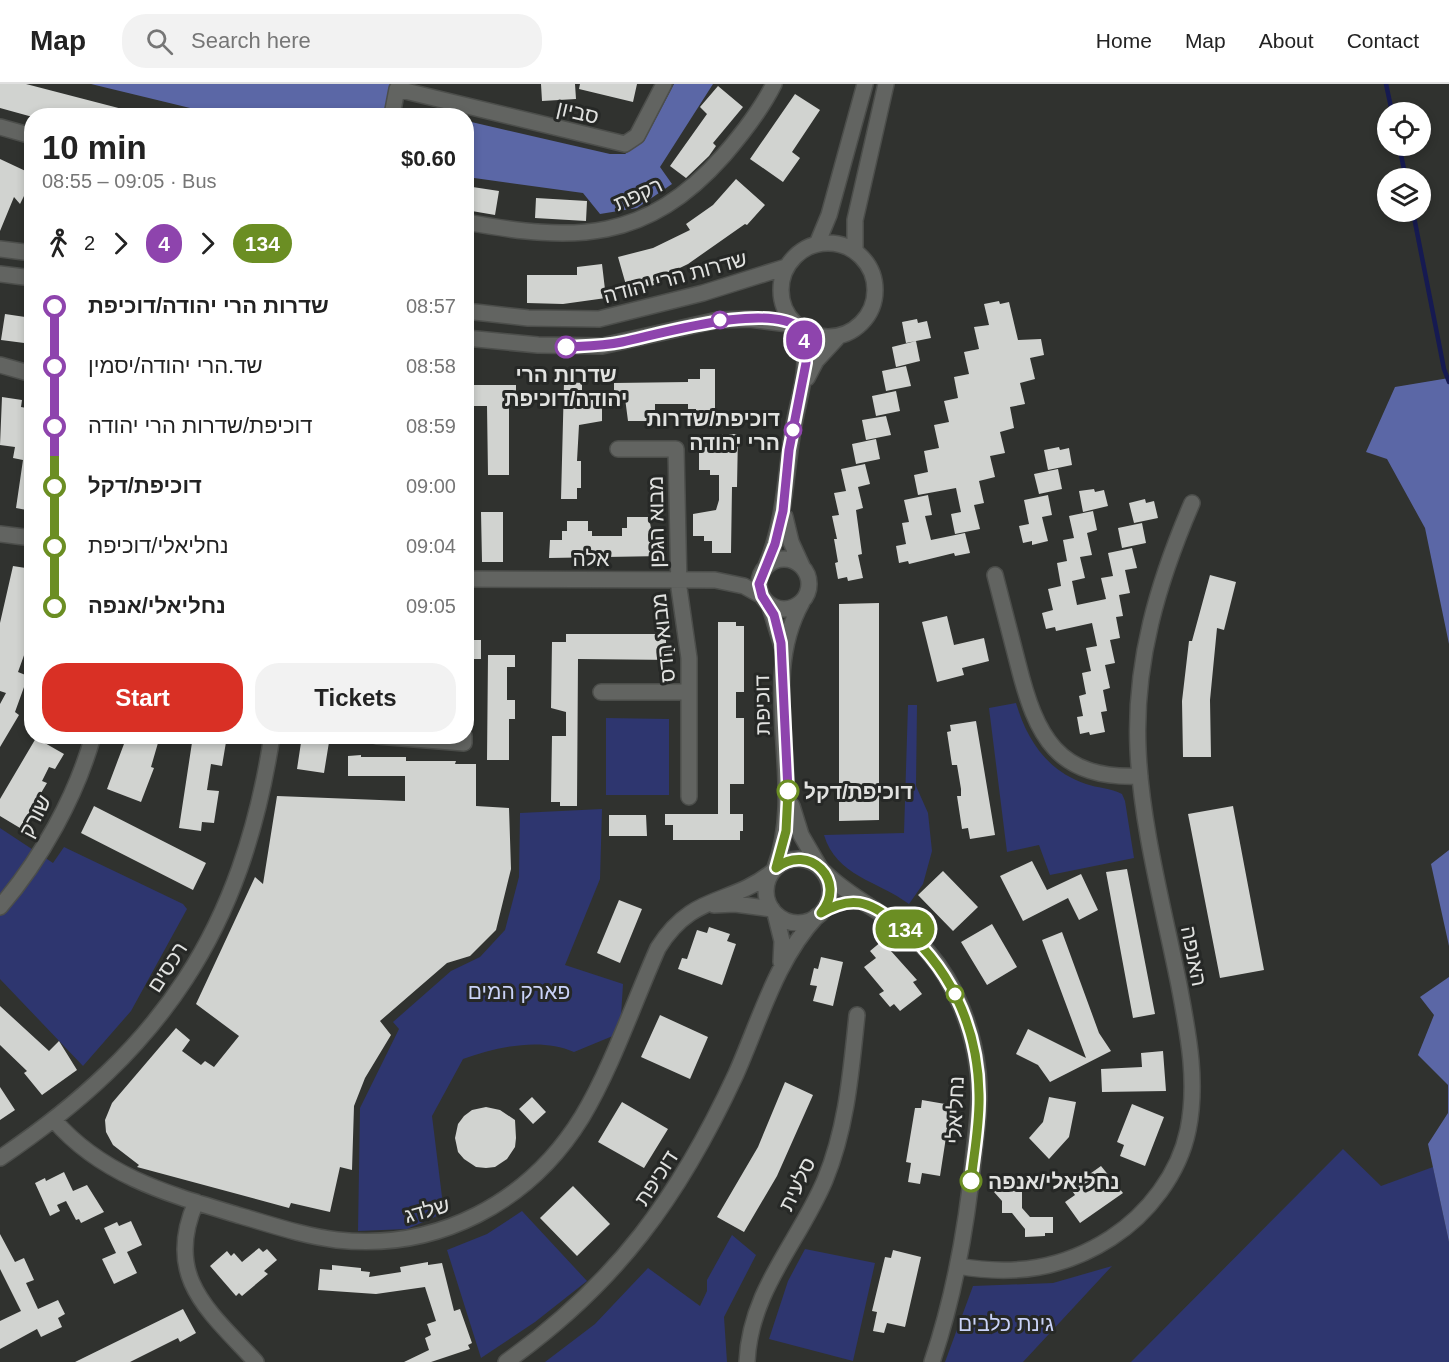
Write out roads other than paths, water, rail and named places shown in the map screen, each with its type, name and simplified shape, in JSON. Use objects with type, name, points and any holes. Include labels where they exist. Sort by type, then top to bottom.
[{"type":"street","name":"סביון","points":[[474,115],[625,144],[637,136],[664,84]]},
{"type":"street","name":"רקפת","points":[[474,223],[509,230],[568,234],[607,231],[645,217],[678,199],[706,175],[752,121],[774,84]]},
{"type":"street","points":[[816,244],[829,215],[865,84]]},
{"type":"street","points":[[855,251],[855,220],[886,84]]},
{"type":"street","name":"סביון","points":[[393,108],[397,89],[441,108]]},
{"type":"street","points":[[0,127],[24,134]]},
{"type":"street","points":[[816,244],[843,244],[855,251],[866,261],[873,275],[876,291],[873,306],[865,320],[854,330],[839,336],[812,335],[798,327],[786,313],[781,298],[780,282],[786,267],[799,252],[816,244]]},
{"type":"street","points":[[0,249],[24,252]]},
{"type":"street","name":"שדרות הרי יהודה","points":[[474,312],[528,318],[599,319],[703,293],[786,267]]},
{"type":"street","points":[[0,274],[24,277]]},
{"type":"street","points":[[474,339],[532,345],[602,346],[718,320],[750,319],[798,327]]},
{"type":"street","points":[[783,511],[791,542],[810,584],[802,602],[788,609],[765,600],[759,584],[783,511],[793,429],[803,386],[806,349],[798,327]]},
{"type":"street","points":[[803,386],[816,361],[839,336]]},
{"type":"street","points":[[0,365],[24,372]]},
{"type":"street","name":"מבוא הגפן","points":[[618,449],[676,449],[678,580]]},
{"type":"street","name":"האנפה","points":[[958,1266],[992,1272],[1026,1270],[1061,1262],[1095,1248],[1126,1228],[1153,1202],[1178,1160],[1188,1131],[1193,1086],[1188,1035],[1140,776],[1138,715],[1144,651],[1159,590],[1192,503]]},
{"type":"street","points":[[0,534],[24,537]]},
{"type":"street","points":[[765,567],[784,559],[802,566]]},
{"type":"street","name":"אלה","points":[[715,580],[765,567]]},
{"type":"street","points":[[995,575],[1031,710],[1048,742],[1058,754],[1082,769],[1109,776],[1140,776]]},
{"type":"street","name":"אלה","points":[[474,579],[715,580],[744,585],[765,600]]},
{"type":"street","name":"מבוא הדס","points":[[678,580],[689,648],[689,797]]},
{"type":"street","name":"דוכיפת","points":[[765,600],[779,631],[783,655],[782,714],[788,790],[786,831],[774,870]]},
{"type":"street","name":"דוכיפת","points":[[783,655],[789,629],[802,602]]},
{"type":"street","name":"מבוא הדס","points":[[601,692],[689,692]]},
{"type":"street","name":"שורק","points":[[0,907],[43,848],[70,795],[90,744]]},
{"type":"street","name":"רכסים","points":[[0,1158],[54,1120],[111,1071],[147,1033],[180,990],[209,941],[234,887],[254,827],[270,744]]},
{"type":"street","name":"דוכיפת","points":[[788,790],[801,835],[822,870]]},
{"type":"street","points":[[819,915],[828,901],[830,891],[822,870],[813,862],[798,859],[783,862],[774,870],[766,891],[774,911],[793,922],[803,922],[819,915],[837,904],[861,901]]},
{"type":"street","name":"שלדג","points":[[677,923],[696,908],[763,880],[774,870]]},
{"type":"street","name":"נחליאלי","points":[[822,870],[861,901],[887,916],[929,953],[958,999],[972,1040],[979,1096],[969,1204],[958,1266],[932,1362]]},
{"type":"street","name":"שלדג","points":[[54,1120],[78,1145],[114,1170],[160,1191],[295,1232],[336,1240],[376,1242],[414,1238],[449,1228],[482,1214],[512,1195],[539,1172],[569,1136],[598,1084],[658,948],[677,923],[687,915],[710,905],[735,904],[774,911]]},
{"type":"street","name":"דוכיפת","points":[[774,911],[782,947],[780,971]]},
{"type":"street","name":"דוכיפת","points":[[506,1362],[545,1335],[590,1295],[629,1253],[663,1209],[718,1113],[780,971],[796,940],[819,915]]},
{"type":"street","name":"סלעית","points":[[747,1362],[750,1337],[762,1295],[817,1197],[837,1149],[848,1096],[857,1015]]},
{"type":"street","points":[[196,1202],[184,1240],[186,1272],[197,1296],[256,1362]]},
{"type":"waterway","points":[[1386,84],[1390,102]]},
{"type":"waterway","points":[[1401,156],[1404,168]]},
{"type":"waterway","points":[[1415,222],[1444,369],[1449,382]]},
{"type":"place","name":"שדרות הרי יהודה/דוכיפת","points":[[566,347]]},
{"type":"place","name":"דוכיפת/שדרות הרי יהודה","points":[[793,430]]},
{"type":"place","name":"דוכיפת/דקל","points":[[788,791]]},
{"type":"place","name":"נחליאלי/אנפה","points":[[971,1181]]},
{"type":"park label","name":"פארק המים","points":[[519,991]]},
{"type":"park label","name":"גינת כלבים","points":[[1006,1323]]}]
